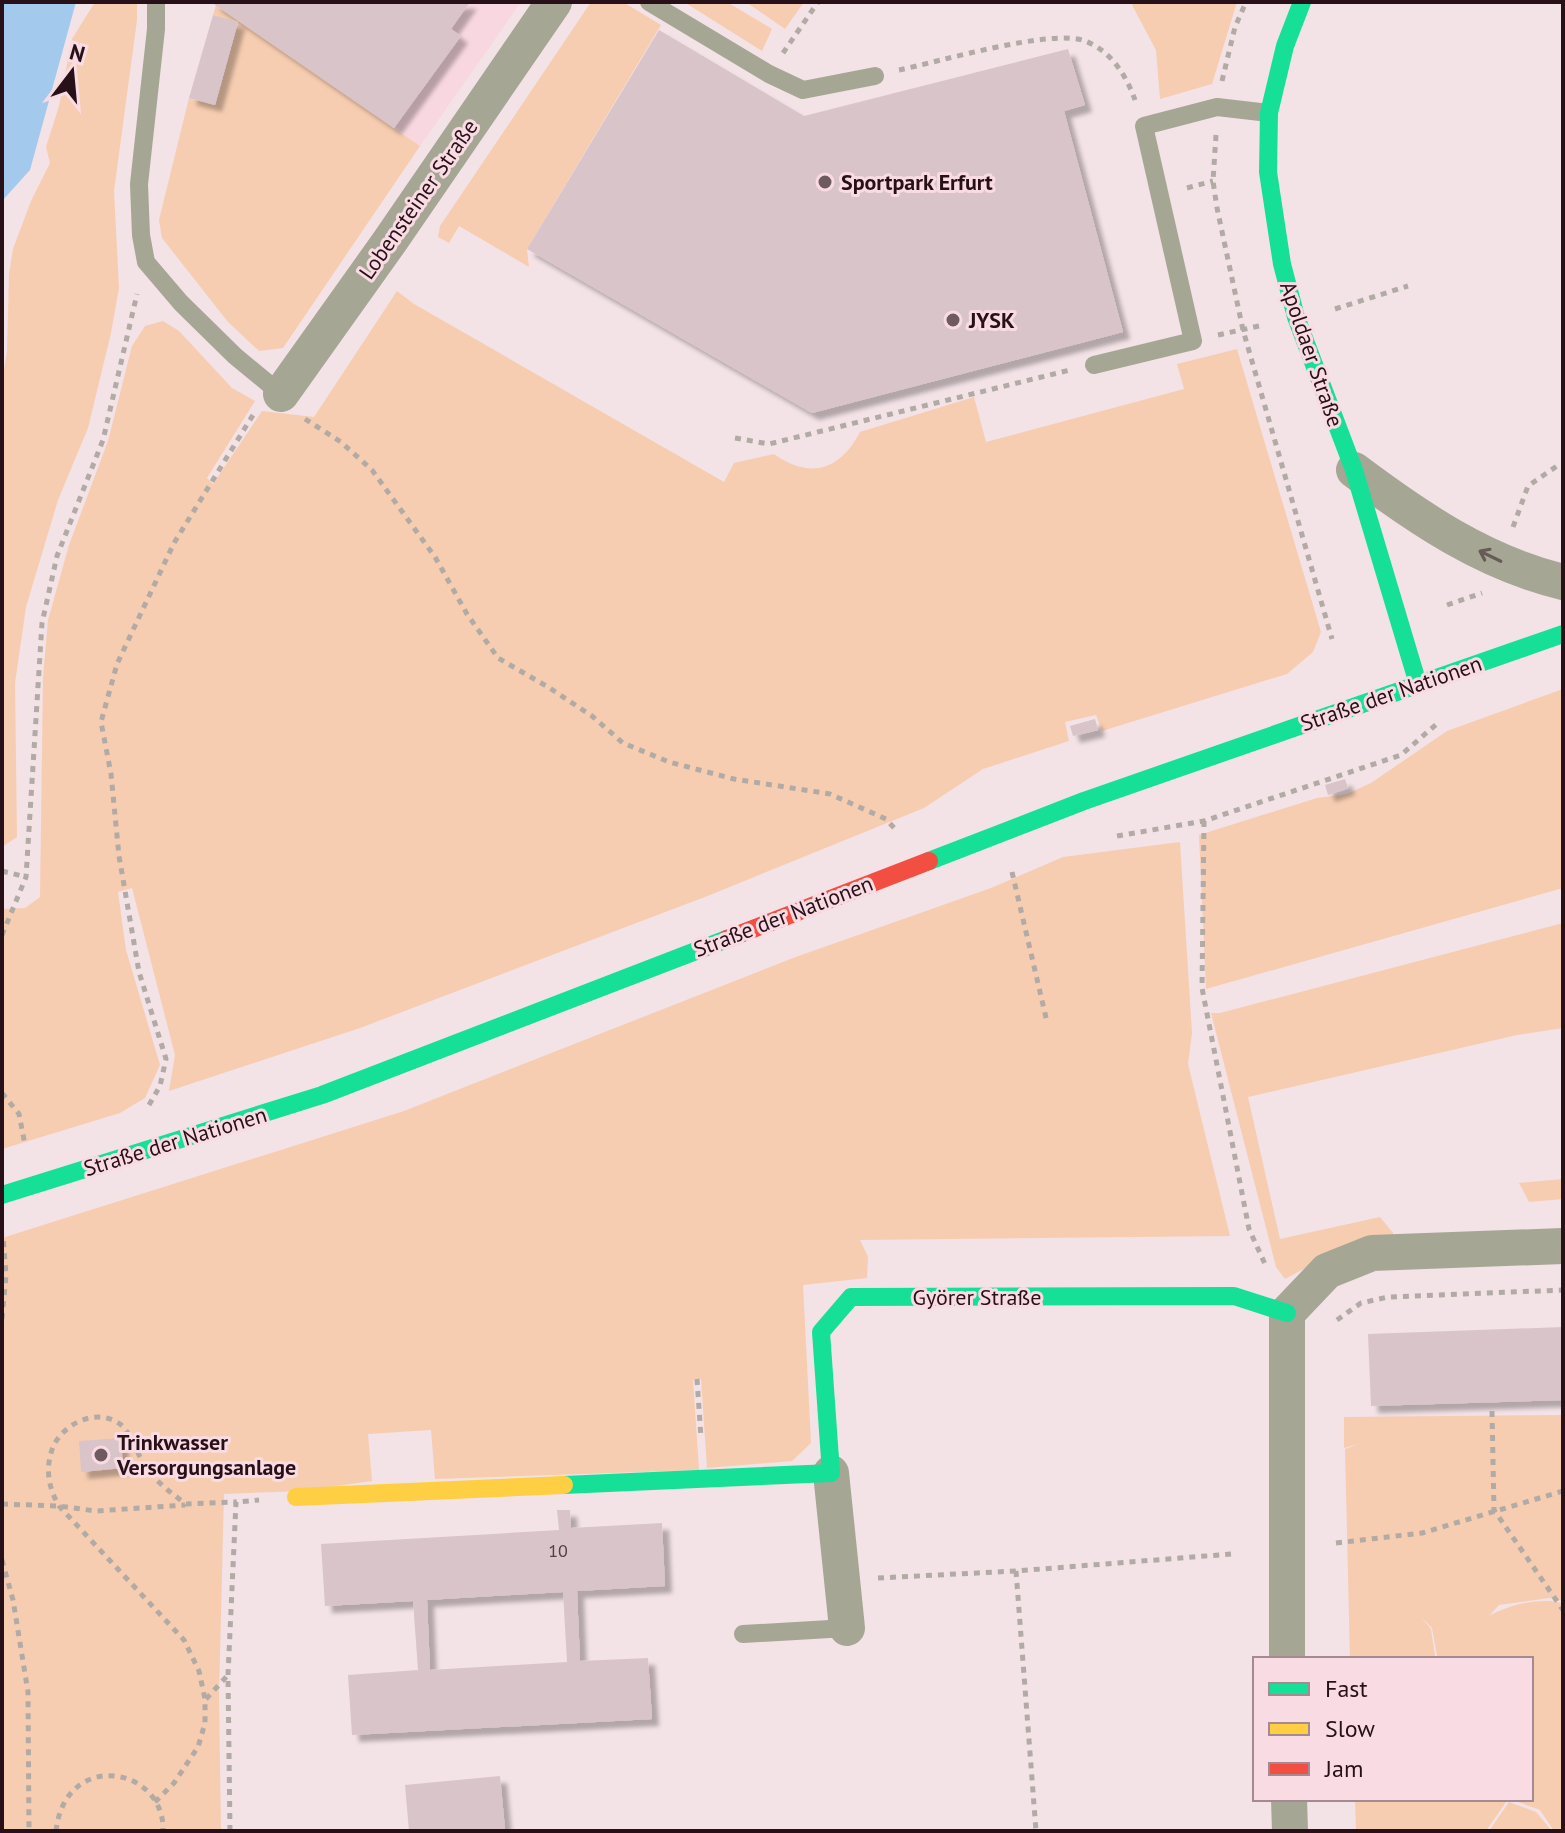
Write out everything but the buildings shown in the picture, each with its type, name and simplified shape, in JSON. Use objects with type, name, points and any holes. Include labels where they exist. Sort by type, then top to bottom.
[{"type":"street","name":"Lobensteiner Straße","points":[[289,404],[390,241],[554,2]]},
{"type":"street","name":"Apoldaer Straße","points":[[1302,2],[1285,46],[1269,113],[1268,172],[1282,264],[1296,317],[1354,470],[1418,684]]},
{"type":"street","points":[[1354,470],[1409,512],[1465,544],[1509,565],[1563,582]]},
{"type":"street","name":"Straße der Nationen","points":[[2,1195],[322,1095],[1084,801],[1563,634]]},
{"type":"street","points":[[1287,1657],[1287,1313],[1327,1271],[1372,1253],[1563,1246]]},
{"type":"street","name":"Györer Straße","points":[[847,1628],[821,1332],[851,1297],[1234,1296],[1287,1313]]},
{"type":"street","points":[[296,1497],[831,1473]]},
{"type":"street","points":[[1289,1801],[1290,1831]]},
{"type":"lane","points":[[156,2],[156,29],[139,184],[141,235],[146,262],[181,303],[289,404]]},
{"type":"lane","points":[[649,2],[769,74],[803,90],[875,76]]},
{"type":"lane","points":[[1094,365],[1193,341],[1144,126],[1217,107],[1269,113]]},
{"type":"lane","points":[[743,1634],[847,1628]]},
{"type":"path","points":[[769,74],[818,2]]},
{"type":"path","points":[[875,76],[1041,38],[1084,40],[1116,61],[1144,126]]},
{"type":"path","points":[[2,935],[26,877],[42,623],[57,556],[103,440],[146,262]]},
{"type":"path","points":[[735,438],[769,444],[1094,365]]},
{"type":"path","points":[[148,1107],[160,1086],[166,1059],[139,972],[101,722],[117,664],[174,543],[260,404],[289,404],[341,442],[372,470],[435,557],[467,614],[498,658],[592,716],[623,743],[669,762],[734,779],[830,794],[886,819],[896,830]]},
{"type":"path","points":[[1511,533],[1528,486],[1557,466]]},
{"type":"path","points":[[1287,1313],[1249,1229],[1202,988],[1204,821],[1401,755],[1445,716]]},
{"type":"path","points":[[1011,865],[1047,1022]]},
{"type":"path","points":[[2,871],[26,877]]},
{"type":"path","points":[[2,1093],[19,1114],[27,1152]]},
{"type":"path","points":[[2,1226],[6,1250],[2,1319]]},
{"type":"path","points":[[1337,1320],[1361,1303],[1388,1297],[1563,1290]]},
{"type":"path","points":[[697,1379],[704,1477]]},
{"type":"path","points":[[1492,1411],[1494,1510],[1563,1610]]},
{"type":"path","points":[[155,1802],[174,1783],[198,1747],[205,1723],[205,1699],[199,1671],[184,1640],[59,1506],[48,1478],[50,1457],[58,1436],[75,1421],[101,1418],[119,1424],[159,1483],[186,1504]]},
{"type":"path","points":[[1336,1543],[1422,1533],[1563,1491]]},
{"type":"path","points":[[2,1504],[96,1511],[296,1497]]},
{"type":"path","points":[[230,1831],[228,1675],[236,1502]]},
{"type":"path","points":[[841,1579],[1016,1571],[1231,1554]]},
{"type":"path","points":[[2,1560],[13,1600],[28,1692],[29,1831]]},
{"type":"path","points":[[1016,1571],[1036,1831]]},
{"type":"path","points":[[205,1699],[228,1675]]},
{"type":"path","points":[[56,1831],[60,1805],[72,1790],[87,1780],[106,1775],[134,1781],[149,1793],[159,1808],[163,1831]]},
{"type":"shaded area","points":[[95,2],[137,2],[114,191],[119,288],[88,428],[58,500],[26,607],[15,683],[17,837],[2,847],[2,380],[7,352],[9,274],[13,249],[31,201],[50,163],[46,147],[59,106],[72,39]]},
{"type":"shaded area","points":[[214,2],[521,2],[420,146]]},
{"type":"shaded area","points":[[591,2],[623,2],[661,25],[527,249],[529,267],[459,226],[449,243],[438,237],[440,226]]},
{"type":"shaded area","points":[[684,2],[727,2],[772,29],[762,51]]},
{"type":"shaded area","points":[[746,2],[804,2],[785,29]]},
{"type":"shaded area","points":[[1135,2],[1237,2],[1212,84],[1160,99],[1156,50],[1132,5]]},
{"type":"shaded area","points":[[216,5],[420,146],[283,348],[259,351],[228,322],[162,238],[159,220],[189,98],[215,105],[238,23],[213,15]]},
{"type":"shaded area","points":[[397,291],[414,304],[724,482],[734,463],[774,454],[800,467],[823,467],[843,455],[860,432],[974,397],[986,442],[1184,389],[1177,364],[1237,349],[1321,632],[1313,652],[1287,674],[1102,731],[1096,715],[1065,722],[1069,741],[983,769],[924,808],[710,895],[360,1028],[169,1091],[175,1055],[132,888],[118,892],[126,950],[160,1065],[145,1098],[120,1113],[2,1149],[2,909],[25,908],[40,897],[43,677],[48,620],[69,545],[108,441],[132,346],[145,326],[163,321],[179,331],[232,388],[255,401],[207,478],[213,484],[262,411],[314,417]]},
{"type":"shaded area","points":[[1563,689],[1563,888],[1206,989],[1199,835],[1317,798],[1347,794],[1371,783],[1447,731]]},
{"type":"shaded area","points":[[1180,842],[1192,1033],[1188,1064],[1230,1236],[860,1240],[868,1257],[867,1278],[803,1285],[811,1443],[792,1461],[707,1468],[701,1379],[693,1380],[699,1470],[435,1479],[431,1430],[368,1434],[372,1481],[301,1491],[224,1494],[219,1695],[221,1831],[2,1831],[2,1238],[404,1111],[793,958],[991,888],[1063,857]]},
{"type":"shaded area","points":[[1563,923],[1563,1028],[1517,1035],[1248,1097],[1280,1239],[1380,1217],[1393,1233],[1396,1244],[1328,1256],[1285,1279],[1276,1267],[1211,1013]]},
{"type":"shaded area","points":[[1563,1179],[1563,1199],[1529,1202],[1519,1183]]},
{"type":"shaded area","points":[[1563,1415],[1563,1601],[1550,1598],[1499,1605],[1489,1616],[1524,1603],[1563,1603],[1563,1831],[1554,1831],[1540,1810],[1515,1801],[1533,1801],[1533,1657],[1436,1657],[1432,1628],[1421,1617],[1431,1629],[1435,1656],[1350,1657],[1345,1449],[1358,1444],[1344,1448],[1344,1417]]},
{"type":"shaded area","points":[[1355,1801],[1507,1801],[1486,1831],[1356,1831]]},
{"type":"shaded area","points":[[1509,1802],[1536,1812],[1552,1831],[1489,1831]]},
{"type":"water","points":[[2,2],[76,2],[30,170],[2,201]]},
{"type":"traffic: fast","points":[[1302,2],[1285,46],[1269,113],[1268,172],[1282,264],[1296,317],[1354,470],[1418,684]]},
{"type":"traffic: fast","points":[[929,861],[1084,801],[1563,634]]},
{"type":"traffic: fast","points":[[2,1195],[322,1095],[727,939]]},
{"type":"traffic: fast","points":[[564,1485],[831,1473],[821,1332],[851,1297],[1234,1296],[1287,1313]]},
{"type":"traffic: slow","points":[[296,1497],[564,1485]]},
{"type":"traffic: jam","points":[[727,939],[929,861]]},
{"type":"place","name":"Sportpark Erfurt","points":[[825,182]]},
{"type":"place","name":"JYSK","points":[[953,320]]},
{"type":"place","name":"Trinkwasser Versorgungsanlage","points":[[101,1455]]}]
